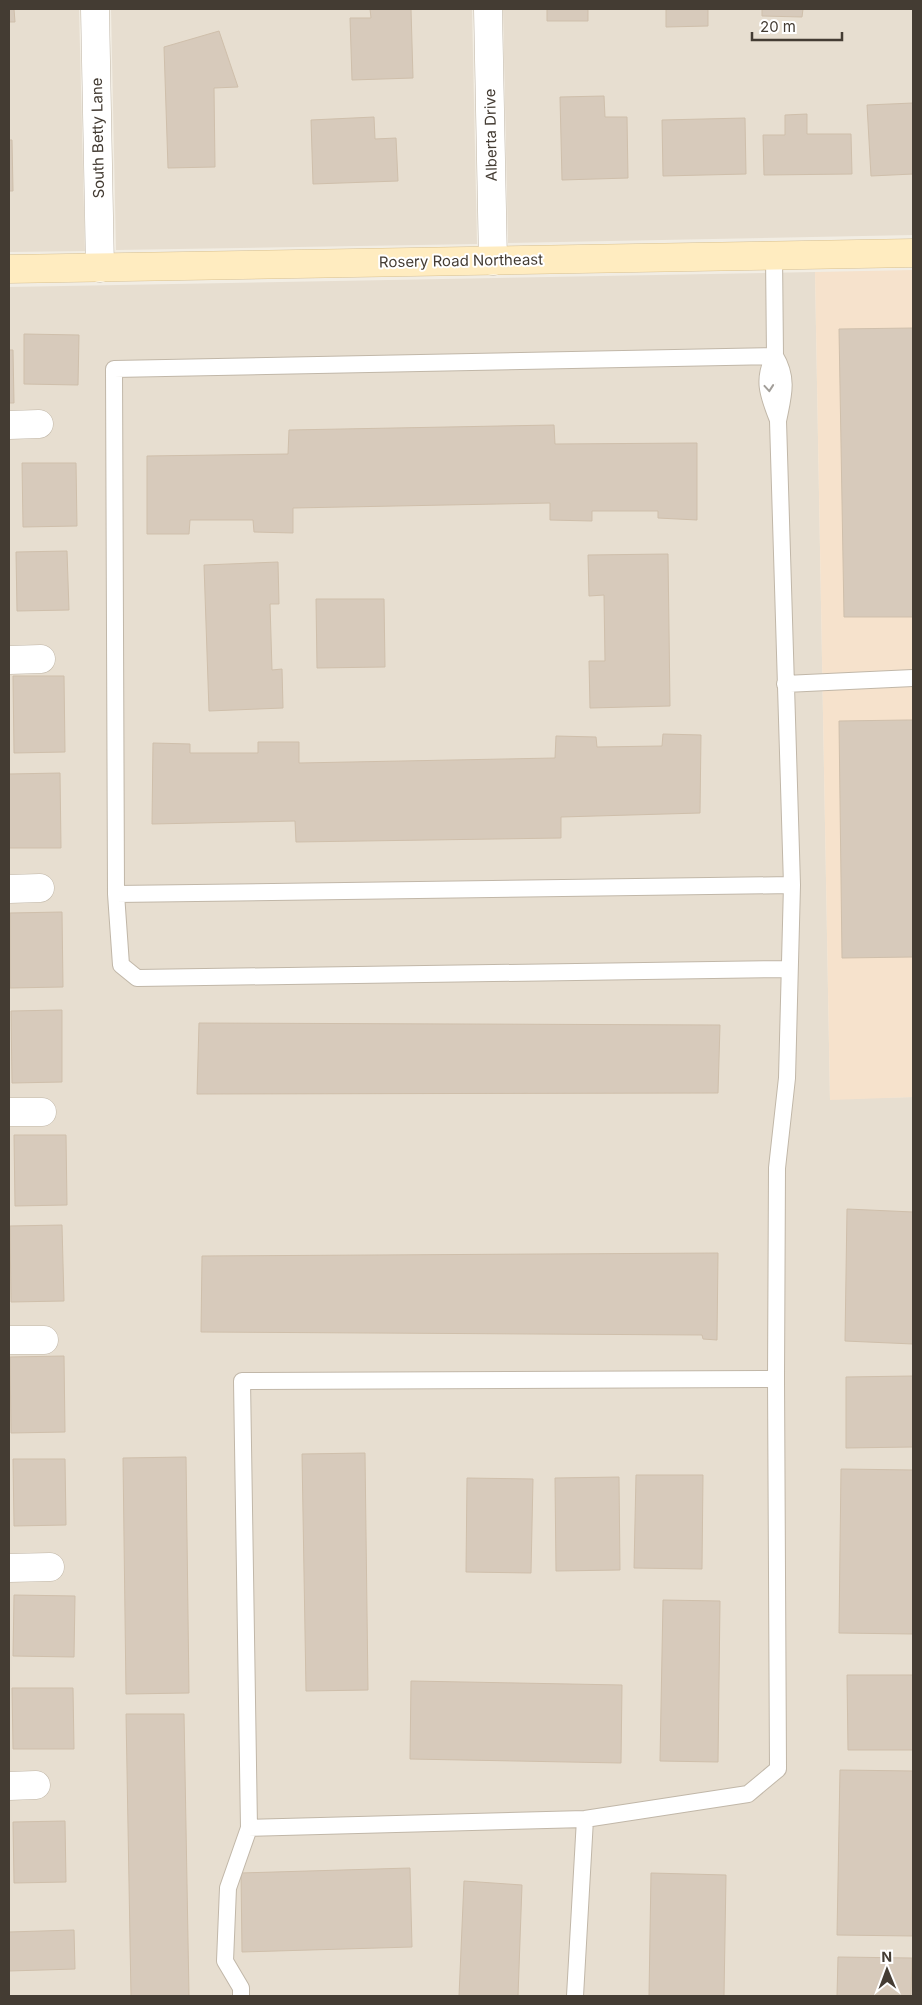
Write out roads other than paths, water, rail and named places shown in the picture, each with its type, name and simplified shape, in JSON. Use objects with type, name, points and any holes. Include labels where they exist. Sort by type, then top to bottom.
[{"type":"street","name":"South Betty Lane","points":[[95,9],[100,268]]},
{"type":"street","name":"Alberta Drive","points":[[488,9],[493,261]]},
{"type":"street","name":"Rosery Road Northeast","points":[[9,269],[913,253]]},
{"type":"street","points":[[9,425],[39,424]]},
{"type":"street","points":[[9,660],[41,660]]},
{"type":"street","points":[[9,888],[40,888]]},
{"type":"street","points":[[9,1112],[42,1112]]},
{"type":"street","points":[[9,1340],[44,1340]]},
{"type":"street","points":[[9,1568],[50,1567]]},
{"type":"street","points":[[9,1786],[36,1785]]},
{"type":"lane","points":[[248,1828],[586,1819],[748,1794],[778,1769],[777,1168],[788,1078],[792,885],[778,421],[768,394],[768,368],[775,356],[774,255]]},
{"type":"lane","points":[[775,356],[114,369],[116,894],[121,965],[137,978],[789,969]]},
{"type":"lane","points":[[785,684],[913,678]]},
{"type":"lane","points":[[116,894],[792,885]]},
{"type":"lane","points":[[241,1996],[241,1988],[224,1961],[228,1888],[248,1828],[242,1382],[776,1379]]},
{"type":"lane","points":[[575,1996],[586,1819]]}]
